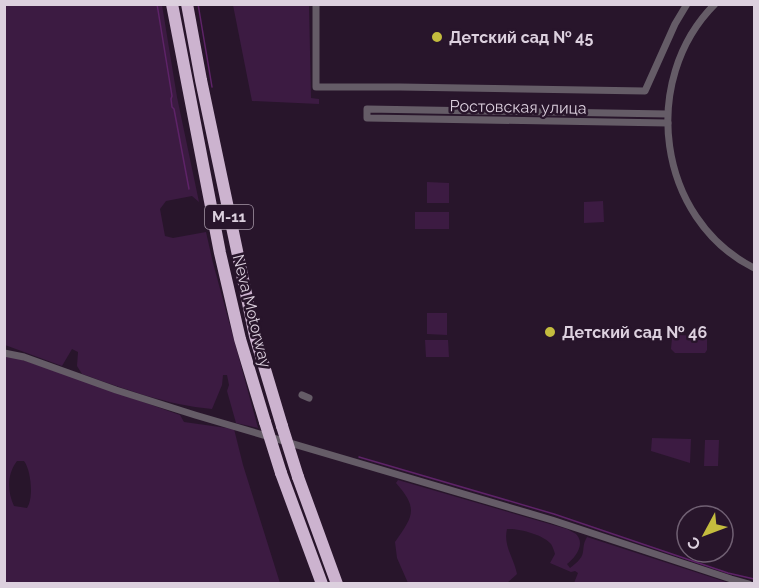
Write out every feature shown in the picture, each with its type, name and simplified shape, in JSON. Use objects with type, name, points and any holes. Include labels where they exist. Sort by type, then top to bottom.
[{"type":"highway","name":"Neva Motorway","points":[[172,4],[220,253],[240,339],[281,473],[322,584]]},
{"type":"highway","name":"Neva Motorway","points":[[187,4],[255,336],[298,477],[337,584]]},
{"type":"street","points":[[316,4],[316,87],[645,91],[670,33],[687,4]]},
{"type":"street","points":[[715,4],[693,32],[672,80],[667,114],[669,143],[681,188],[691,207],[717,240],[732,254],[754,268]]},
{"type":"street","name":"Ростовская улица","points":[[667,114],[367,110],[367,118],[668,123]]},
{"type":"street","points":[[4,353],[60,369],[116,390],[195,415],[552,520],[749,584]]},
{"type":"shaded area","points":[[4,5],[162,5],[177,97],[199,202],[192,196],[166,201],[160,209],[165,236],[173,238],[206,232],[258,428],[236,423],[227,391],[229,385],[227,375],[223,375],[222,385],[212,409],[195,407],[146,396],[82,374],[77,366],[78,352],[72,349],[62,366],[5,345]]},
{"type":"shaded area","points":[[233,5],[309,5],[311,98],[319,99],[319,104],[252,101]]},
{"type":"shaded area","points":[[427,182],[449,183],[449,203],[427,203]]},
{"type":"shaded area","points":[[603,201],[604,222],[584,223],[584,202]]},
{"type":"shaded area","points":[[415,212],[449,212],[449,229],[415,229]]},
{"type":"shaded area","points":[[427,313],[447,313],[447,335],[427,334]]},
{"type":"shaded area","points":[[675,335],[705,336],[707,337],[707,350],[705,353],[675,353],[671,349],[672,338]]},
{"type":"shaded area","points":[[425,340],[448,340],[449,357],[426,357]]},
{"type":"shaded area","points":[[4,356],[44,367],[180,415],[184,422],[234,429],[280,583],[5,583]],"holes":[[[17,461],[24,461],[31,484],[27,508],[14,506],[9,489],[14,466]]]},
{"type":"shaded area","points":[[652,438],[691,439],[690,463],[651,451]]},
{"type":"shaded area","points":[[705,440],[719,440],[718,466],[704,466]]},
{"type":"shaded area","points":[[398,480],[567,529],[576,534],[580,542],[576,555],[567,564],[570,568],[581,557],[587,537],[729,583],[574,583],[578,573],[550,563],[555,554],[548,541],[531,533],[507,529],[506,541],[517,574],[506,584],[408,583],[397,558],[395,542],[409,519],[411,506],[396,483]]},
{"type":"waterway","points":[[157,4],[172,107],[189,189]]},
{"type":"waterway","points":[[198,4],[212,87]]},
{"type":"waterway","points":[[359,457],[554,514],[728,573],[754,579]]},
{"type":"place","name":"Детский сад № 45","points":[[437,37]]},
{"type":"place","name":"Детский сад № 46","points":[[550,332]]}]
